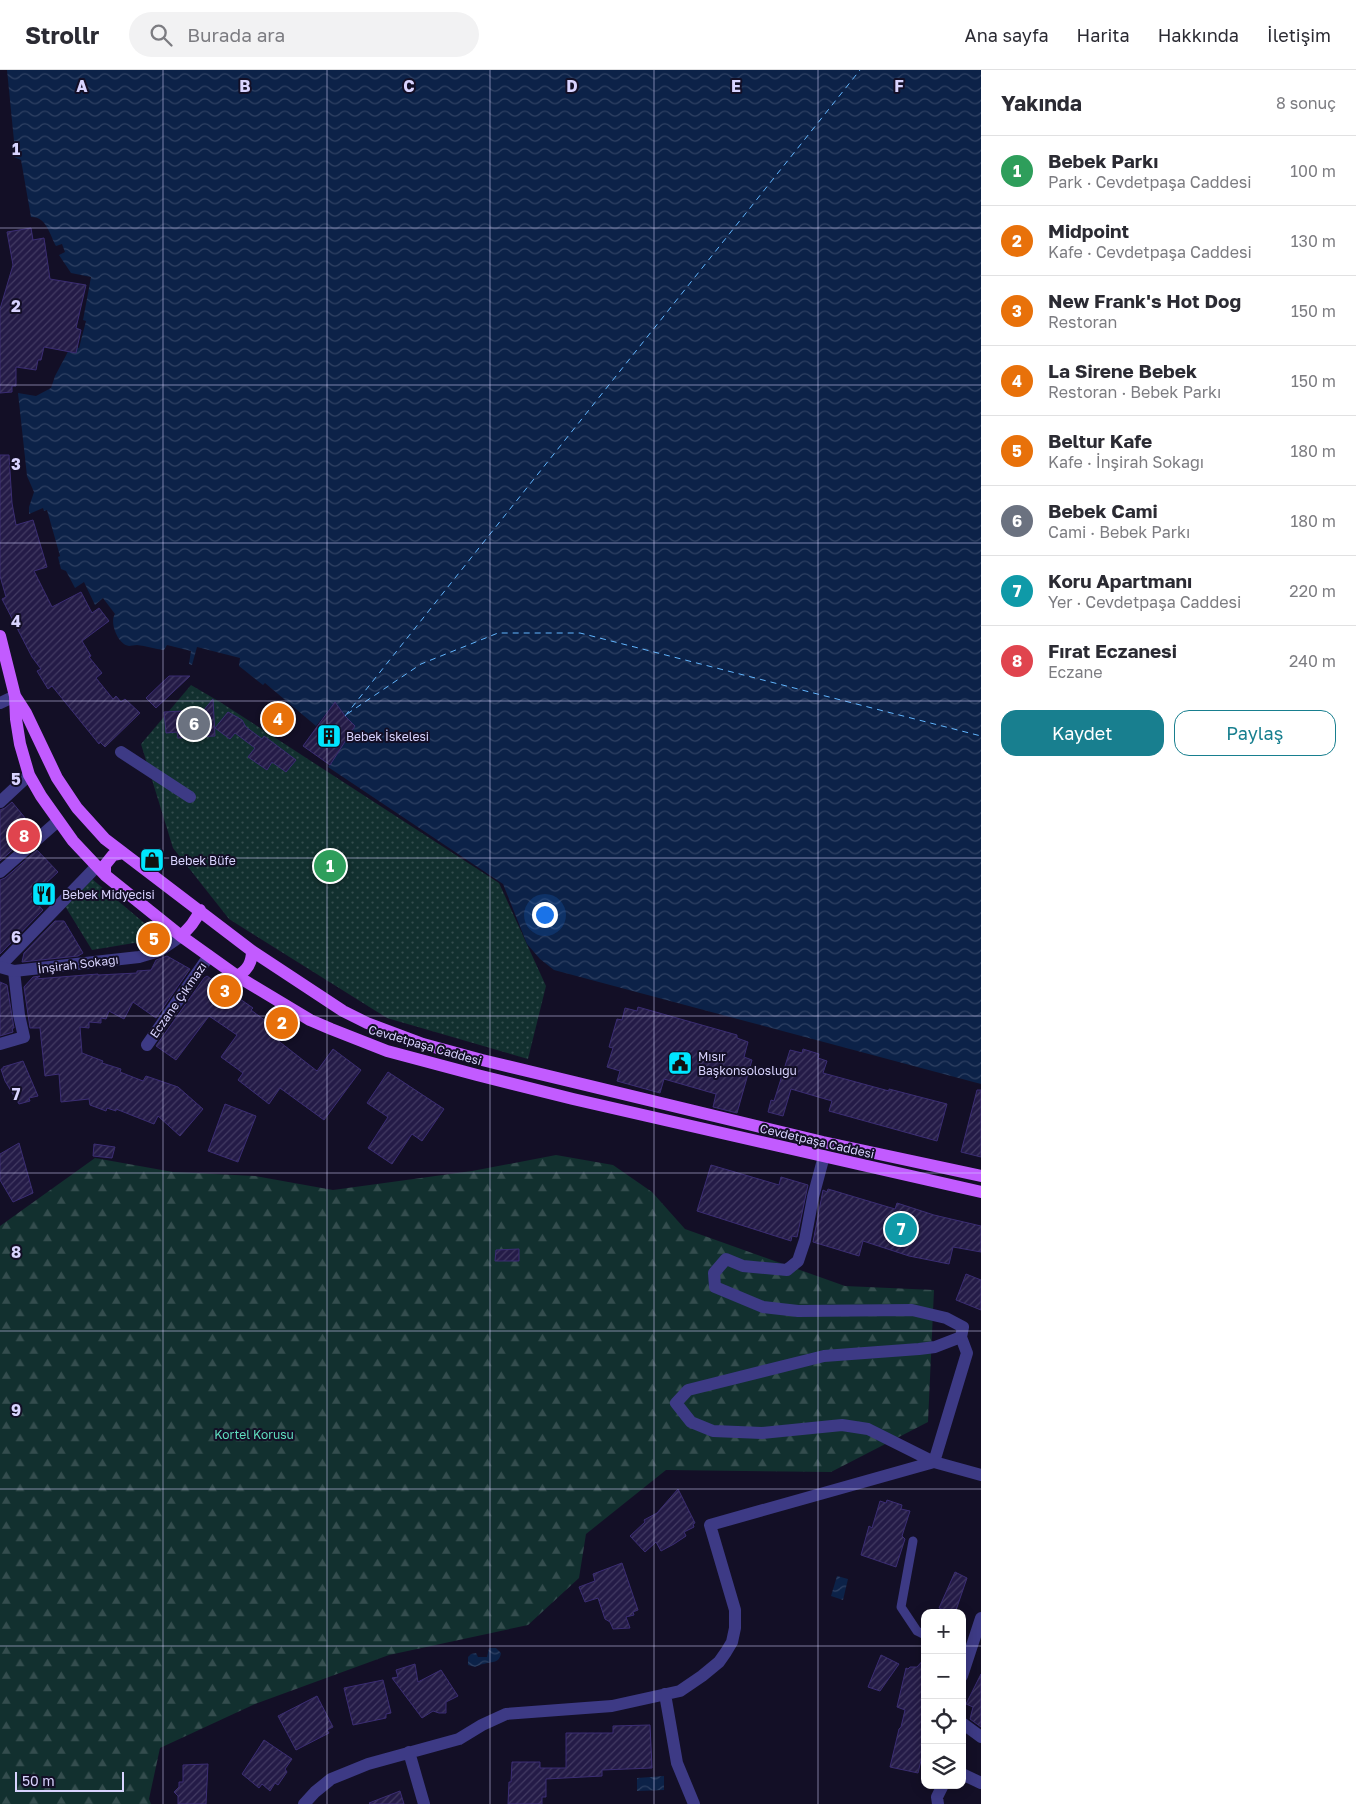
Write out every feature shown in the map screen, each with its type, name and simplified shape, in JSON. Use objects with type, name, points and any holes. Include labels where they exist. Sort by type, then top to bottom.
[{"type":"main road","name":"Cevdetpaşa Caddesi","points":[[0,636],[15,696],[17,728],[29,775],[58,821],[100,871],[181,936],[238,976],[310,1020],[330,1030],[387,1051],[573,1099],[981,1192]]},
{"type":"main road","name":"Cevdetpaşa Caddesi","points":[[15,696],[26,713],[57,778],[77,808],[105,839],[252,951],[343,1011],[423,1044],[620,1094],[823,1142],[981,1176]]},
{"type":"main road","points":[[58,821],[77,808]]},
{"type":"main road","points":[[100,871],[113,855],[123,853]]},
{"type":"main road","points":[[181,936],[189,929],[200,910]]},
{"type":"main road","points":[[238,976],[248,967],[252,960],[252,951]]},
{"type":"street","points":[[0,703],[15,696]]},
{"type":"street","points":[[121,752],[190,797]]},
{"type":"street","points":[[0,802],[29,775]]},
{"type":"street","points":[[0,872],[58,821]]},
{"type":"street","points":[[0,967],[100,871]]},
{"type":"street","name":"İnşirah Sokağı","points":[[0,967],[14,972],[139,957],[159,951],[181,936]]},
{"type":"street","name":"Eczane Çıkmazı","points":[[146,1044],[209,956]]},
{"type":"street","points":[[0,1044],[24,1037],[19,1015],[14,972]]},
{"type":"street","points":[[824,1156],[805,1240],[798,1261],[787,1270],[743,1266],[726,1259],[714,1273],[716,1287],[763,1307],[798,1311],[912,1310],[946,1318],[964,1327],[961,1337],[967,1353],[934,1462]]},
{"type":"street","points":[[961,1337],[935,1347],[824,1356],[688,1390],[676,1403],[691,1422],[713,1431],[762,1433],[842,1424],[868,1428],[934,1462],[981,1475]]},
{"type":"street","points":[[304,1804],[331,1779],[368,1764],[459,1739],[482,1725],[506,1714],[612,1706],[680,1690],[719,1662],[732,1642],[735,1628],[735,1610],[710,1525],[934,1462]]},
{"type":"street","points":[[966,1654],[981,1618]]},
{"type":"street","points":[[665,1694],[677,1763],[694,1804]]},
{"type":"street","points":[[966,1726],[981,1737]]},
{"type":"street","points":[[409,1752],[424,1804]]},
{"type":"street","points":[[966,1776],[981,1783]]},
{"type":"street","points":[[938,1804],[937,1796],[940,1789]]},
{"type":"lane","points":[[913,1541],[902,1607],[917,1631],[921,1633]]},
{"type":"green space","points":[[191,685],[499,883],[546,986],[528,1059],[387,1018],[229,919],[173,848],[141,744]]},
{"type":"green space","points":[[92,879],[155,932],[158,939],[92,950],[65,906]]},
{"type":"green space","name":"Kortel Korusu","points":[[556,1155],[613,1165],[652,1192],[685,1229],[845,1286],[934,1290],[928,1422],[831,1472],[666,1470],[586,1534],[579,1578],[528,1625],[389,1655],[255,1704],[160,1748],[149,1799],[151,1804],[0,1804],[0,1226],[95,1158],[173,1172],[255,1176],[333,1190],[472,1171]]},
{"type":"water","points":[[7,70],[981,70],[981,1084],[554,970],[540,959],[527,944],[503,884],[328,767],[355,726],[335,702],[316,726],[265,683],[263,685],[239,666],[240,658],[197,647],[192,665],[189,664],[191,651],[167,645],[164,650],[137,645],[129,646],[121,642],[114,627],[113,618],[115,614],[103,598],[95,605],[84,582],[75,588],[66,571],[61,569],[58,557],[60,556],[47,510],[44,511],[43,508],[29,514],[29,507],[34,492],[27,476],[18,393],[36,396],[51,388],[55,376],[71,346],[79,348],[86,321],[83,320],[91,277],[71,273],[59,255],[65,252],[62,244],[56,246],[44,223],[31,217],[21,160],[14,157]]},
{"type":"water","points":[[837,1576],[848,1579],[843,1600],[831,1596]]},
{"type":"water","points":[[489,1648],[496,1648],[501,1653],[497,1661],[475,1667],[468,1665],[468,1657],[471,1654],[476,1653],[478,1657],[487,1657]]},
{"type":"water","points":[[664,1776],[664,1790],[637,1791],[637,1778]]},
{"type":"building","points":[[31,228],[33,240],[44,238],[50,279],[86,285],[76,328],[81,330],[76,353],[44,347],[36,370],[16,367],[16,386],[12,386],[12,392],[0,393],[0,309],[13,265],[7,232]]},
{"type":"building","points":[[0,455],[9,455],[12,503],[16,525],[33,520],[47,567],[34,571],[52,607],[81,592],[92,613],[99,608],[109,621],[82,641],[91,656],[89,657],[102,673],[96,678],[113,699],[116,696],[121,702],[125,699],[140,713],[105,747],[100,742],[99,744],[52,686],[48,689],[37,671],[41,669],[32,657],[2,599],[6,597],[0,576]]},
{"type":"building","points":[[169,676],[190,676],[156,708],[146,698]]},
{"type":"building","points":[[213,699],[215,736],[178,738],[177,732],[166,733],[164,712],[203,711]]},
{"type":"building","name":"Bebek İskelesi","points":[[335,702],[355,726],[330,765],[303,746]]},
{"type":"building","points":[[228,712],[242,720],[246,727],[262,739],[264,736],[296,760],[286,772],[272,762],[267,770],[248,757],[255,748],[235,733],[230,739],[215,728]]},
{"type":"building","points":[[12,802],[35,830],[0,861],[0,810]]},
{"type":"building","points":[[37,850],[58,872],[31,897],[43,910],[0,954],[0,880],[5,878]]},
{"type":"building","points":[[55,921],[64,921],[83,953],[78,956],[22,962],[24,953]]},
{"type":"building","points":[[167,956],[190,969],[156,1018],[133,1002],[124,1019],[109,1011],[106,1019],[101,1018],[101,1023],[89,1022],[89,1028],[80,1027],[82,1053],[103,1061],[102,1063],[121,1069],[120,1072],[143,1081],[146,1076],[178,1087],[203,1109],[180,1136],[158,1116],[154,1124],[116,1109],[116,1111],[107,1108],[106,1111],[90,1105],[89,1099],[61,1102],[59,1074],[45,1076],[40,1028],[30,1028],[24,987],[33,977],[40,976],[35,979],[137,973],[137,971],[151,970],[156,960]]},
{"type":"building","points":[[207,976],[253,1008],[251,1010],[267,1022],[267,1032],[317,1071],[333,1049],[361,1070],[324,1120],[280,1088],[269,1104],[238,1080],[243,1073],[221,1057],[237,1035],[209,1016],[176,1060],[156,1046]]},
{"type":"building","points":[[0,982],[7,985],[14,1028],[12,1028],[13,1032],[0,1036]]},
{"type":"building","name":"Mısır Başkonsolosluğu","points":[[638,1007],[737,1035],[737,1038],[748,1042],[744,1057],[752,1060],[737,1113],[713,1107],[716,1094],[664,1079],[660,1093],[617,1081],[620,1071],[607,1067],[613,1048],[609,1047],[617,1019],[622,1020],[625,1008],[637,1011]]},
{"type":"building","points":[[803,1049],[819,1054],[818,1058],[827,1061],[823,1073],[947,1104],[937,1141],[829,1111],[832,1101],[791,1089],[783,1116],[768,1112],[771,1100],[774,1101],[790,1050],[802,1053]]},
{"type":"building","points":[[23,1061],[38,1096],[29,1098],[30,1101],[19,1104],[5,1081],[1,1069]]},
{"type":"building","points":[[388,1072],[444,1109],[422,1141],[412,1134],[392,1164],[368,1148],[388,1117],[367,1103]]},
{"type":"building","points":[[977,1090],[981,1090],[981,1157],[961,1152]]},
{"type":"building","points":[[225,1104],[256,1116],[238,1162],[208,1151]]},
{"type":"building","points":[[19,1143],[33,1193],[13,1202],[0,1180],[0,1154]]},
{"type":"building","points":[[94,1144],[115,1147],[112,1158],[93,1156]]},
{"type":"building","points":[[711,1165],[779,1185],[781,1177],[808,1185],[797,1237],[792,1236],[791,1241],[697,1211]]},
{"type":"building","points":[[828,1189],[895,1209],[897,1203],[934,1215],[981,1226],[981,1252],[953,1247],[949,1264],[909,1256],[863,1241],[859,1256],[813,1242],[823,1190],[827,1192]]},
{"type":"building","points":[[519,1249],[519,1261],[495,1261],[496,1250]]},
{"type":"building","points":[[966,1274],[981,1280],[981,1310],[956,1300]]},
{"type":"building","points":[[678,1489],[695,1523],[693,1524],[694,1527],[684,1532],[686,1536],[661,1551],[656,1542],[645,1552],[630,1536],[645,1522],[644,1520],[657,1513]]},
{"type":"building","points":[[887,1500],[902,1505],[901,1509],[910,1511],[902,1536],[905,1539],[896,1567],[861,1555],[869,1526],[872,1528],[880,1501],[886,1503]]},
{"type":"building","points":[[622,1563],[638,1610],[633,1612],[634,1615],[626,1617],[630,1628],[613,1629],[610,1622],[605,1619],[598,1598],[585,1602],[579,1587],[595,1581],[593,1574]]},
{"type":"building","points":[[955,1572],[967,1578],[956,1609],[939,1608]]},
{"type":"building","points":[[881,1655],[899,1664],[880,1691],[868,1687]]},
{"type":"building","points":[[921,1662],[921,1761],[918,1773],[890,1767],[905,1710],[897,1707],[906,1668],[917,1667]]},
{"type":"building","points":[[415,1664],[418,1682],[441,1670],[458,1696],[446,1702],[446,1713],[433,1711],[422,1718],[392,1678],[398,1677],[396,1670]]},
{"type":"building","points":[[981,1674],[981,1727],[970,1719],[973,1707],[966,1704]]},
{"type":"building","points":[[383,1680],[391,1713],[386,1714],[386,1718],[353,1725],[344,1688]]},
{"type":"building","points":[[317,1696],[333,1727],[327,1730],[329,1733],[296,1750],[278,1716]]},
{"type":"building","points":[[650,1725],[652,1768],[602,1770],[602,1776],[546,1779],[546,1797],[542,1797],[542,1804],[508,1804],[512,1762],[540,1762],[540,1768],[566,1768],[566,1733],[613,1733],[613,1726]]},
{"type":"building","points":[[264,1740],[292,1759],[285,1769],[287,1772],[278,1785],[275,1783],[270,1791],[262,1784],[259,1788],[242,1774]]},
{"type":"building","points":[[208,1764],[206,1804],[178,1804],[178,1796],[174,1792],[179,1787],[179,1782],[183,1782],[183,1765]]},
{"type":"building","points":[[400,1791],[404,1804],[369,1803]]},
{"type":"ferry route","points":[[345,716],[860,70]]},
{"type":"ferry route","points":[[347,714],[421,664],[498,633],[580,633],[981,736]]},
{"type":"place","name":"La Sirene Bebek","points":[[278,719]]},
{"type":"place","name":"Bebek Cami","points":[[194,724]]},
{"type":"place","name":"Bebek İskelesi","points":[[329,736]]},
{"type":"place","name":"Fırat Eczanesi","points":[[24,836]]},
{"type":"place","name":"Bebek Büfe","points":[[152,860]]},
{"type":"place","name":"Bebek Parkı","points":[[330,866]]},
{"type":"place","name":"Bebek Midyecisi","points":[[44,894]]},
{"type":"place","name":"Beltur Kafe","points":[[154,939]]},
{"type":"place","name":"New Frank's Hot Dog","points":[[225,991]]},
{"type":"place","name":"Midpoint","points":[[282,1023]]},
{"type":"place","name":"Mısır Başkonsolosluğu","points":[[680,1063]]},
{"type":"place","name":"Koru Apartmanı","points":[[901,1229]]}]
